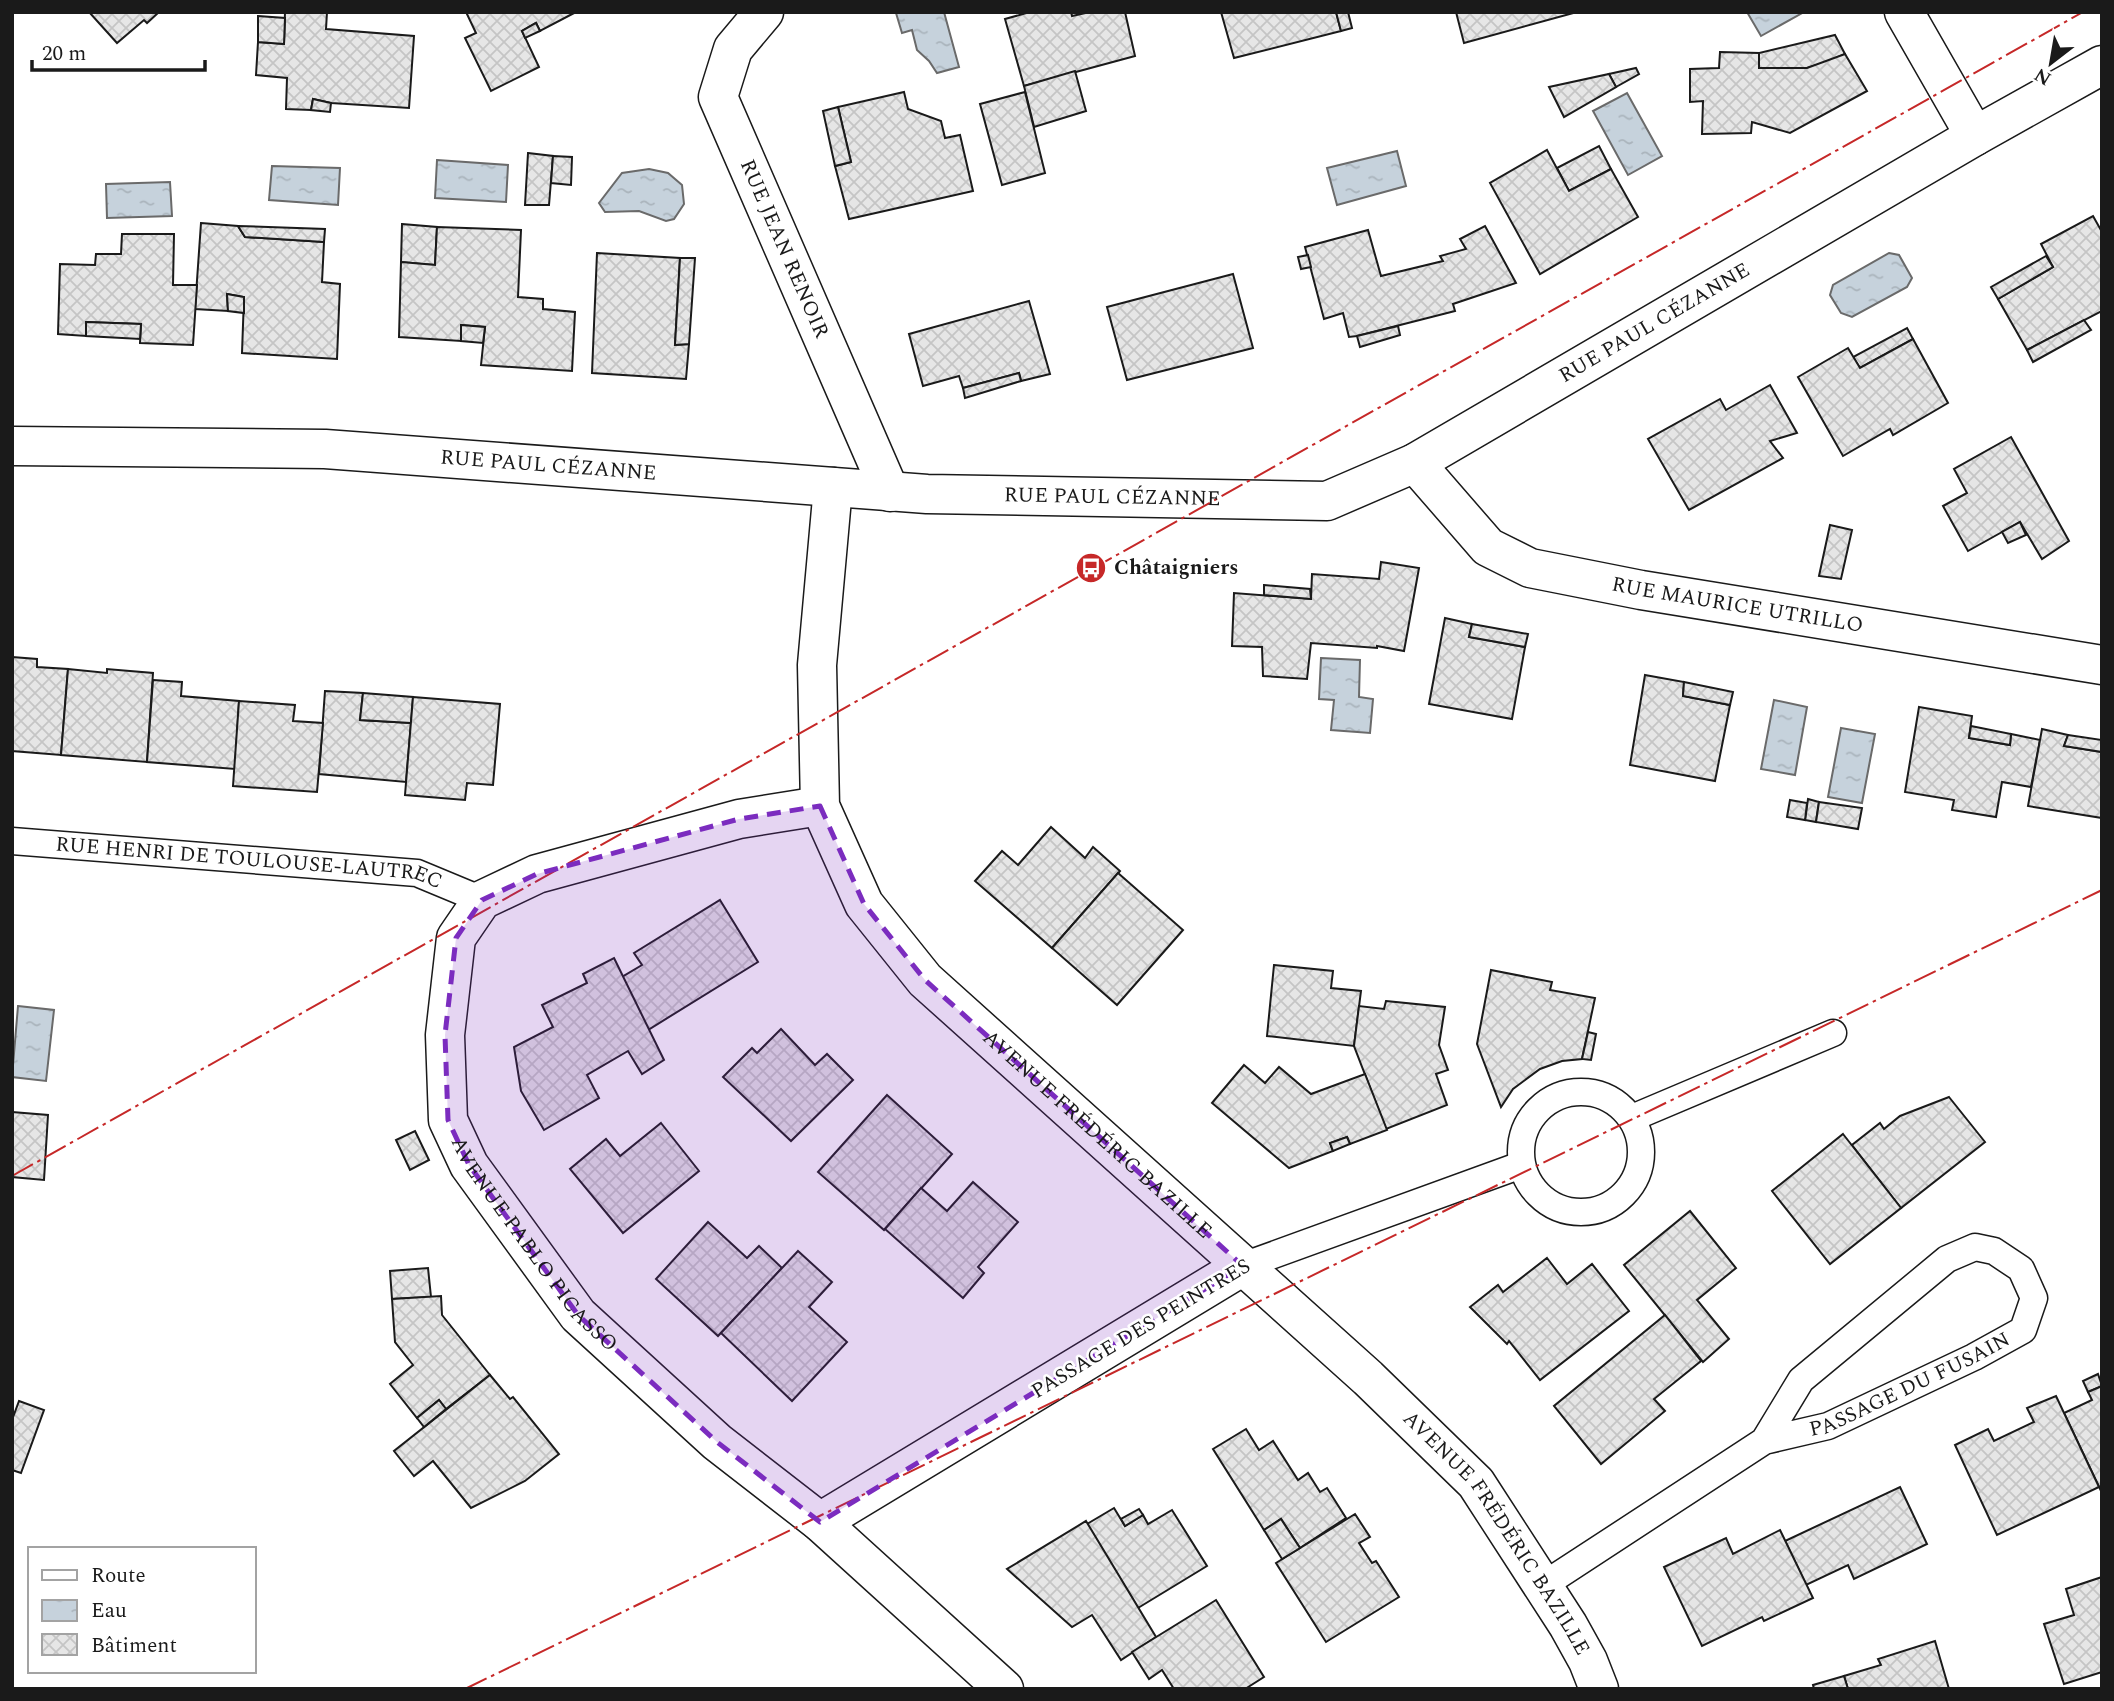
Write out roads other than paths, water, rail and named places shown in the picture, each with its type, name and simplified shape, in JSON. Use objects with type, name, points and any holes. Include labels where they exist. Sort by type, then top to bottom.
[{"type":"street","name":"RUE JEAN RENOIR","points":[[764,12],[733,49],[718,97],[890,492]]},
{"type":"street","points":[[1904,12],[1975,136]]},
{"type":"street","name":"RUE PAUL CÉZANNE","points":[[12,446],[325,449],[890,492],[1327,501],[1415,463],[1975,136],[2102,65]]},
{"type":"street","name":"RUE MAURICE UTRILLO","points":[[1415,463],[1488,547],[1530,568],[1641,590],[2102,665]]},
{"type":"street","name":"AVENUE FRÉDÉRIC BAZILLE","points":[[833,487],[817,665],[821,806],[864,904],[925,979],[1368,1378],[1476,1483],[1568,1625],[1588,1661],[1599,1689]]},
{"type":"street","points":[[482,900],[537,874],[739,819],[821,806]]},
{"type":"street","name":"AVENUE PABLO PICASSO","points":[[482,900],[456,939],[446,1035],[448,1120],[469,1165],[578,1315],[717,1442],[820,1522],[1004,1689]]},
{"type":"street","name":"PASSAGE DES PEINTRES","points":[[820,1522],[1243,1266]]},
{"type":"lane","name":"RUE HENRI DE TOULOUSE-LAUTREC","points":[[12,841],[417,873],[482,900]]},
{"type":"lane","points":[[1632,1118],[1833,1033]]},
{"type":"lane","points":[[1578,1091],[1598,1094],[1617,1104],[1632,1118],[1640,1136],[1642,1155],[1638,1174],[1628,1191],[1614,1204],[1596,1212],[1576,1213],[1557,1208],[1541,1198],[1528,1183],[1521,1165],[1521,1144],[1527,1124],[1539,1108],[1557,1097],[1578,1091]]},
{"type":"lane","name":"PASSAGE DES PEINTRES","points":[[1243,1266],[1521,1165]]},
{"type":"lane","name":"PASSAGE DU FUSAIN","points":[[1542,1586],[1764,1441],[1828,1426],[1974,1357],[2023,1330],[2034,1298],[2021,1269],[1994,1251],[1975,1247],[1947,1259],[1801,1380],[1764,1441]]},
{"type":"water","points":[[944,12],[959,67],[937,73],[917,50],[912,30],[902,33],[896,13]]},
{"type":"water","points":[[1747,12],[1804,12],[1761,36]]},
{"type":"water","points":[[1627,93],[1662,156],[1628,175],[1593,111]]},
{"type":"water","points":[[1397,151],[1406,186],[1337,205],[1327,168]]},
{"type":"water","points":[[437,160],[508,165],[506,202],[435,198]]},
{"type":"water","points":[[272,166],[340,168],[338,205],[269,200]]},
{"type":"water","points":[[649,169],[668,173],[682,185],[684,204],[674,219],[666,221],[639,211],[605,212],[599,203],[622,173]]},
{"type":"water","points":[[170,182],[172,216],[107,218],[106,184]]},
{"type":"water","points":[[1889,253],[1899,255],[1912,278],[1907,287],[1852,317],[1841,313],[1830,295],[1833,285]]},
{"type":"water","points":[[1321,658],[1360,660],[1359,697],[1373,699],[1370,733],[1331,730],[1334,700],[1319,699]]},
{"type":"water","points":[[1774,700],[1807,707],[1795,775],[1761,769]]},
{"type":"water","points":[[1841,728],[1875,734],[1862,803],[1828,797]]},
{"type":"water","points":[[18,1006],[54,1010],[46,1081],[12,1077]]},
{"type":"place","name":"Châtaigniers","points":[[1091,568]]}]
